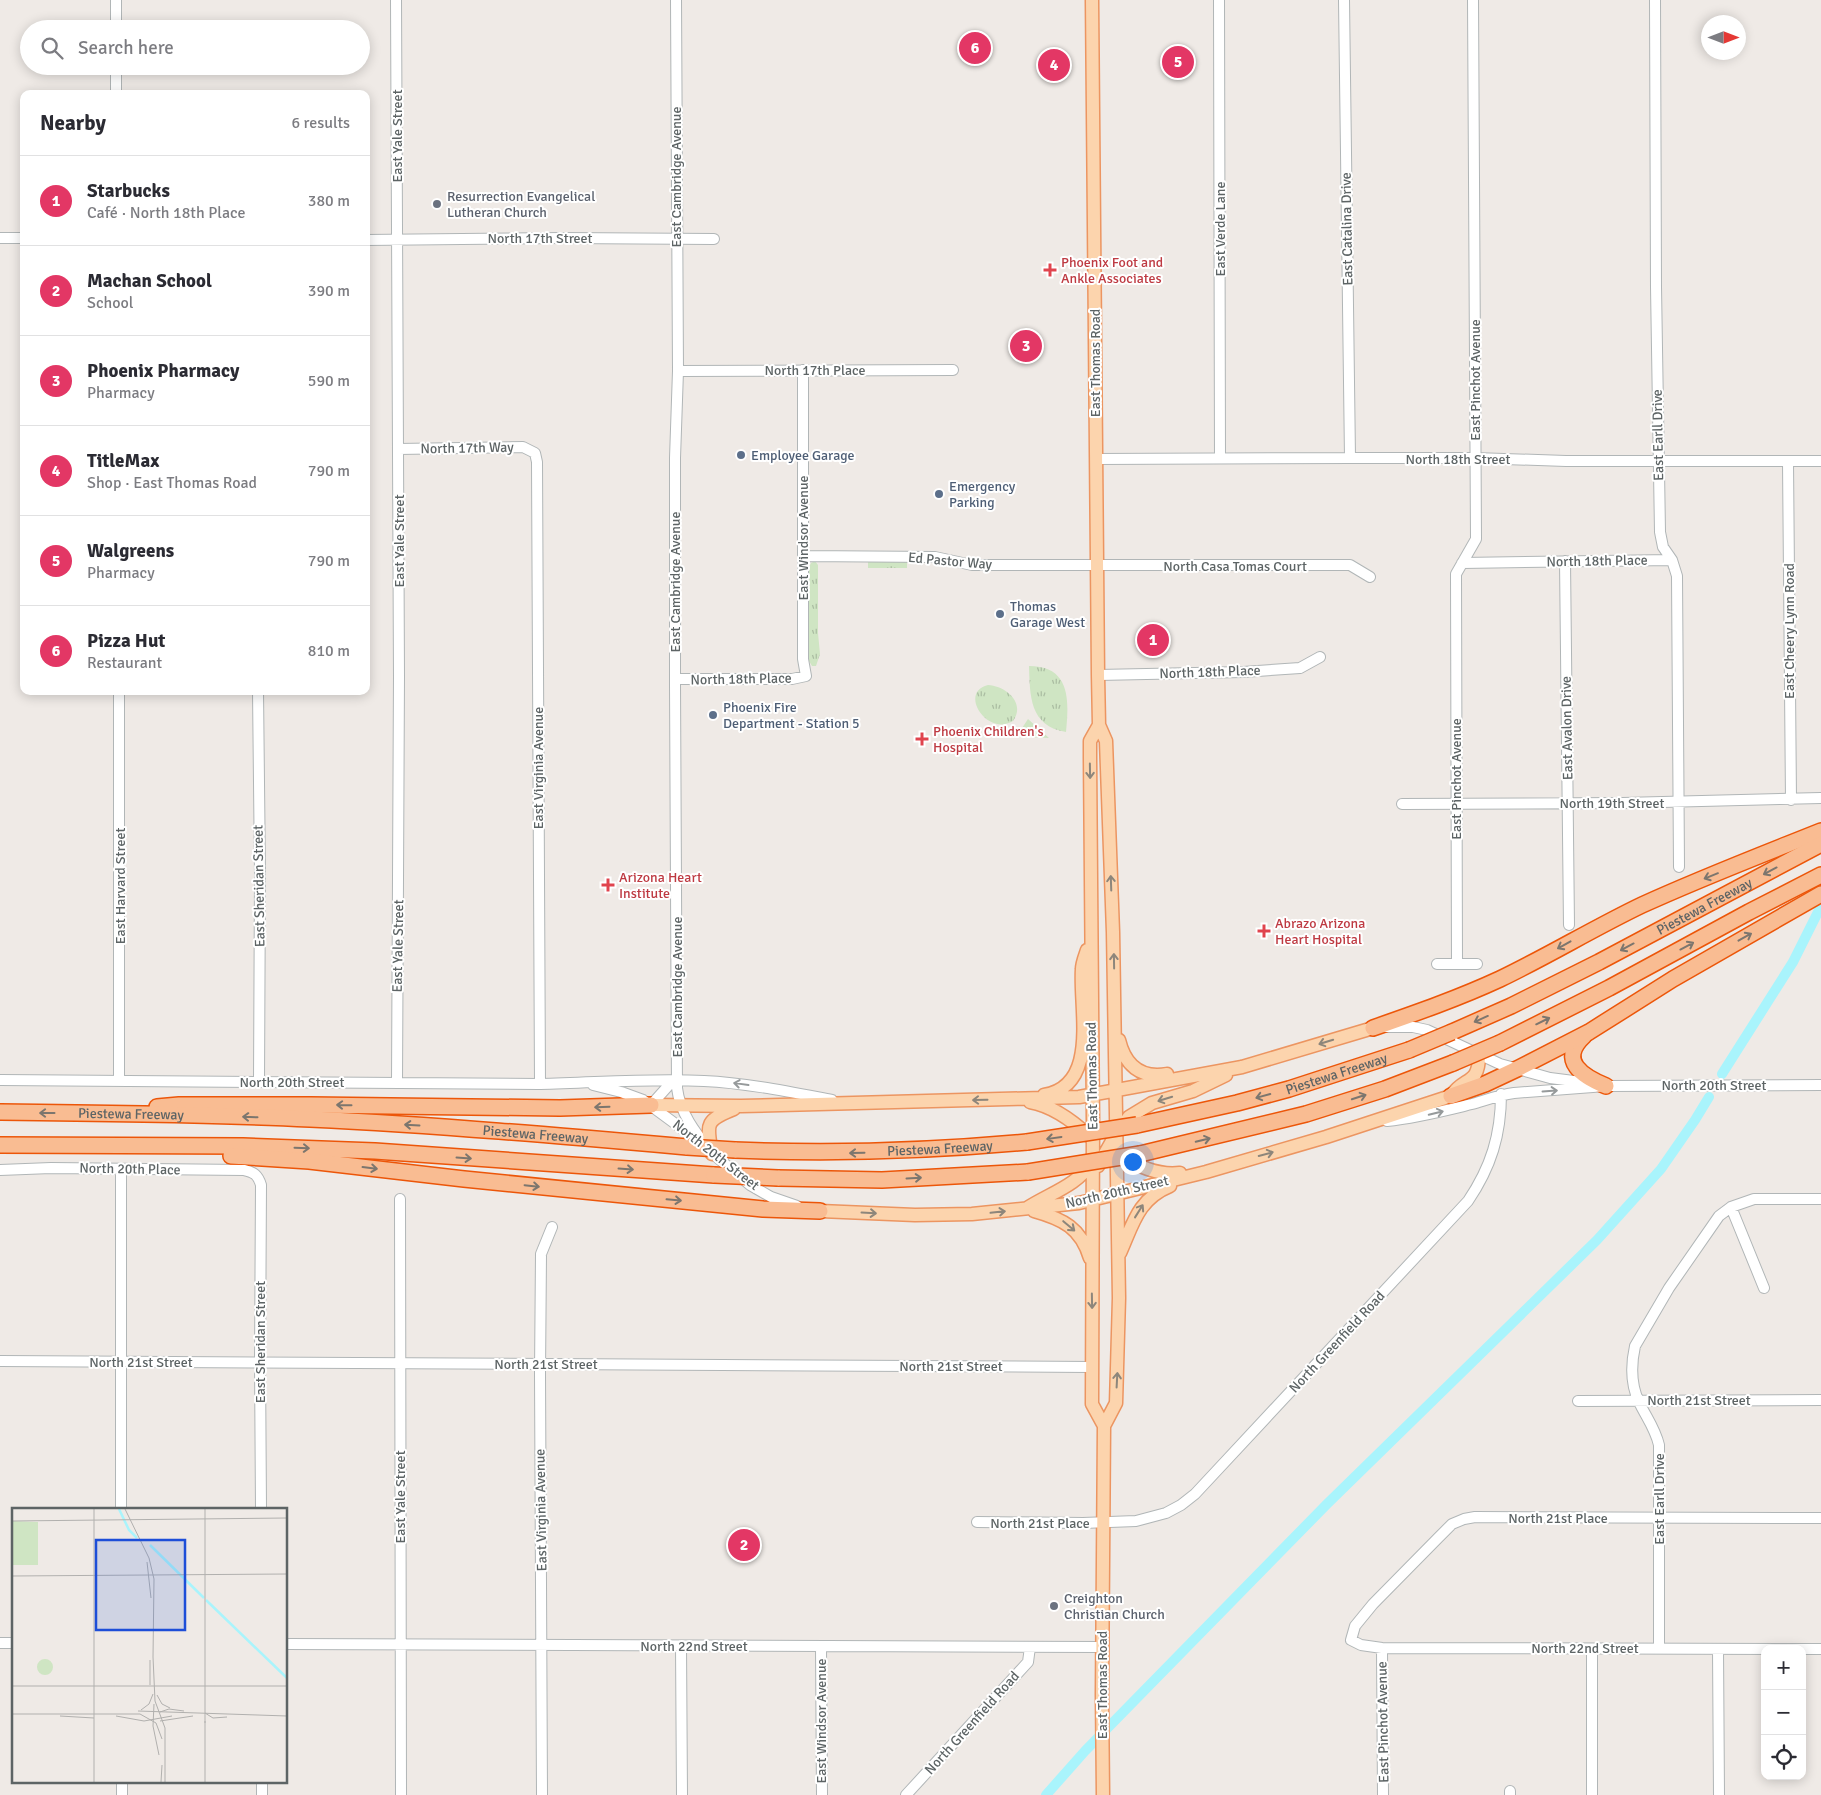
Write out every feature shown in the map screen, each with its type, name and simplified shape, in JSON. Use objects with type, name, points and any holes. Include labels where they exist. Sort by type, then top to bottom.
[{"type":"highway","points":[[1373,1028],[1446,1002],[1499,979],[1590,930],[1657,899],[1821,831]]},
{"type":"highway","name":"Piestewa Freeway","points":[[0,1112],[113,1112],[310,1119],[461,1128],[735,1150],[821,1153],[924,1151],[1027,1142],[1151,1122],[1228,1105],[1272,1094],[1410,1050],[1511,1006],[1599,962],[1817,846]]},
{"type":"highway","name":"Piestewa Freeway","points":[[0,1145],[243,1146],[375,1151],[778,1178],[882,1180],[1028,1172],[1155,1151],[1306,1114],[1385,1089],[1500,1043],[1609,988],[1821,875]]},
{"type":"highway","points":[[1451,1096],[1485,1084],[1588,1032],[1673,979],[1821,894]]},
{"type":"highway","points":[[1588,1032],[1578,1042],[1574,1053],[1574,1062],[1584,1075],[1606,1086]]},
{"type":"highway","points":[[113,1112],[179,1104],[560,1108],[651,1105]]},
{"type":"highway","points":[[113,1146],[178,1155],[244,1156],[309,1160],[560,1190],[785,1211],[820,1211]]},
{"type":"main road","name":"East Thomas Road","points":[[1092,0],[1099,725],[1106,741],[1116,1091],[1116,1134],[1092,1162],[1092,1404],[1104,1426]]},
{"type":"main road","name":"East Thomas Road","points":[[1099,725],[1090,740],[1092,1095],[1093,1123],[1117,1176],[1119,1326],[1116,1403],[1104,1426],[1103,1795]]},
{"type":"main road","points":[[1010,1100],[1049,1094],[1059,1090],[1078,1072],[1082,1048],[1082,967],[1091,938]]},
{"type":"main road","points":[[1115,1024],[1126,1059],[1136,1069],[1146,1074],[1162,1075],[1242,1067]]},
{"type":"main road","name":"North 20th Street","points":[[651,1105],[741,1106],[1010,1100],[1092,1095],[1242,1067],[1373,1028]]},
{"type":"main road","points":[[1371,1123],[1451,1096],[1457,1087],[1472,1080],[1475,1076],[1479,1055]]},
{"type":"main road","points":[[1116,1134],[1129,1117],[1145,1106],[1159,1100],[1193,1091],[1242,1067]]},
{"type":"main road","points":[[1010,1100],[1035,1103],[1060,1114],[1080,1127],[1104,1148],[1144,1168],[1173,1174],[1190,1171],[1206,1172]]},
{"type":"main road","points":[[712,1154],[709,1127],[712,1120],[718,1115],[741,1106]]},
{"type":"main road","points":[[1092,1179],[1116,1118]]},
{"type":"main road","name":"North 20th Street","points":[[820,1211],[915,1215],[972,1214],[1069,1204],[1206,1172],[1371,1123]]},
{"type":"main road","points":[[1025,1209],[1042,1198],[1073,1183],[1092,1162]]},
{"type":"main road","points":[[1118,1255],[1139,1211],[1147,1200],[1162,1189],[1206,1172]]},
{"type":"main road","points":[[1025,1209],[1054,1216],[1071,1226],[1087,1250],[1092,1271]]},
{"type":"street","points":[[116,0],[116,20]]},
{"type":"street","name":"East Yale Street","points":[[396,0],[400,676],[396,1083]]},
{"type":"street","name":"East Cambridge Avenue","points":[[676,0],[678,1096],[690,1124],[712,1154]]},
{"type":"street","name":"East Verde Lane","points":[[1219,0],[1220,458]]},
{"type":"street","name":"East Catalina Drive","points":[[1344,0],[1350,458]]},
{"type":"street","name":"East Pinchot Avenue","points":[[1457,964],[1455,585],[1456,574],[1476,539],[1473,0]]},
{"type":"street","name":"East Earll Drive","points":[[1655,0],[1658,462],[1660,532],[1663,547],[1672,560],[1677,576],[1679,867]]},
{"type":"street","points":[[116,75],[116,90]]},
{"type":"street","points":[[0,238],[20,238]]},
{"type":"street","name":"North 17th Street","points":[[370,240],[714,239]]},
{"type":"street","name":"East Windsor Avenue","points":[[803,370],[803,659],[806,676]]},
{"type":"street","name":"North 17th Place","points":[[678,371],[952,370]]},
{"type":"street","name":"North 17th Way","points":[[398,449],[523,447],[535,453]]},
{"type":"street","name":"East Virginia Avenue","points":[[535,453],[537,462],[540,1084]]},
{"type":"street","name":"North 18th Street","points":[[1096,458],[1475,458],[1658,462],[1821,462]]},
{"type":"street","name":"East Cheery Lynn Road","points":[[1788,462],[1791,800]]},
{"type":"street","name":"Ed Pastor Way","points":[[803,556],[914,556],[935,558],[972,566],[1097,566]]},
{"type":"street","name":"North 18th Place","points":[[1462,563],[1672,560]]},
{"type":"street","name":"East Avalon Drive","points":[[1565,562],[1569,925]]},
{"type":"street","name":"North Casa Tomas Court","points":[[1097,566],[1350,565],[1370,577]]},
{"type":"street","name":"North 18th Place","points":[[1098,675],[1243,672],[1300,668],[1320,657]]},
{"type":"street","name":"North 18th Place","points":[[676,679],[792,679],[806,676]]},
{"type":"street","name":"East Harvard Street","points":[[119,695],[119,1081]]},
{"type":"street","name":"East Sheridan Street","points":[[258,695],[260,874],[259,1082]]},
{"type":"street","name":"North 19th Street","points":[[1402,804],[1679,803],[1821,798]]},
{"type":"street","points":[[1437,964],[1477,964]]},
{"type":"street","name":"North 20th Street","points":[[1373,1028],[1408,1027],[1427,1030],[1479,1055],[1517,1069],[1550,1078],[1606,1086]]},
{"type":"street","name":"North 20th Street","points":[[0,1080],[540,1084],[678,1080],[736,1083],[844,1103]]},
{"type":"street","points":[[651,1105],[669,1085],[678,1080]]},
{"type":"street","name":"North 20th Street","points":[[585,1083],[632,1095],[651,1105],[686,1130],[750,1185],[771,1198],[820,1211]]},
{"type":"street","name":"North 20th Street","points":[[1371,1123],[1418,1117],[1501,1094],[1606,1086],[1700,1084],[1821,1085]]},
{"type":"street","name":"North Greenfield Road","points":[[1103,1522],[1148,1519],[1166,1513],[1181,1505],[1195,1494],[1468,1201],[1485,1174],[1498,1134],[1501,1116],[1501,1094]]},
{"type":"street","name":"North 20th Place","points":[[0,1170],[51,1168],[244,1170],[258,1176]]},
{"type":"street","points":[[121,1169],[121,1508]]},
{"type":"street","name":"East Sheridan Street","points":[[258,1176],[261,1185],[261,1508]]},
{"type":"street","points":[[1764,1288],[1731,1208],[1741,1203],[1763,1198],[1821,1199]]},
{"type":"street","name":"East Yale Street","points":[[400,1199],[401,1795]]},
{"type":"street","name":"East Earll Drive","points":[[1659,1649],[1659,1445],[1653,1426],[1638,1400],[1632,1374],[1633,1356],[1637,1340],[1709,1228],[1719,1216],[1731,1208]]},
{"type":"street","name":"East Virginia Avenue","points":[[542,1795],[541,1254],[552,1228]]},
{"type":"street","name":"North 21st Street","points":[[0,1362],[1092,1367]]},
{"type":"street","name":"North 21st Street","points":[[1578,1401],[1821,1400]]},
{"type":"street","name":"North 21st Place","points":[[1351,1640],[1355,1626],[1373,1604],[1452,1524],[1464,1519],[1476,1517],[1821,1518]]},
{"type":"street","name":"North 21st Place","points":[[977,1522],[1103,1522]]},
{"type":"street","name":"North 22nd Street","points":[[1351,1640],[1382,1648],[1821,1648]]},
{"type":"street","name":"North 22nd Street","points":[[288,1644],[1102,1647]]},
{"type":"street","points":[[681,1646],[682,1795]]},
{"type":"street","name":"East Windsor Avenue","points":[[821,1647],[822,1795]]},
{"type":"street","name":"North Greenfield Road","points":[[906,1795],[1028,1662],[1030,1647]]},
{"type":"street","name":"East Pinchot Avenue","points":[[1382,1648],[1383,1795]]},
{"type":"street","points":[[1592,1648],[1592,1795]]},
{"type":"street","points":[[1718,1648],[1719,1795]]},
{"type":"street","points":[[122,1782],[122,1795]]},
{"type":"street","points":[[262,1782],[262,1795]]},
{"type":"green space","points":[[815,561],[818,565],[818,633],[820,654],[816,666],[812,666],[809,661],[809,567]]},
{"type":"green space","points":[[868,561],[907,561],[907,568],[868,568]]},
{"type":"green space","points":[[1029,666],[1053,672],[1060,679],[1067,697],[1066,732],[1054,729],[1038,716],[1031,698]]},
{"type":"green space","points":[[988,685],[1007,692],[1016,702],[1017,708],[1013,721],[1003,724],[994,723],[979,712],[976,696],[979,689]]},
{"type":"green space","points":[[1028,719],[1049,738],[1026,737],[1018,734]]},
{"type":"waterway","points":[[1722,1074],[1793,962],[1821,906]]},
{"type":"waterway","points":[[1046,1795],[1085,1751],[1327,1504],[1597,1240],[1661,1169],[1709,1097]]},
{"type":"place","name":"Pizza Hut","points":[[975,48]]},
{"type":"place","name":"Walgreens","points":[[1178,62]]},
{"type":"place","name":"TitleMax","points":[[1054,65]]},
{"type":"place","name":"Resurrection Evangelical Lutheran Church","points":[[437,204]]},
{"type":"place","name":"Phoenix Foot and Ankle Associates","points":[[1050,270]]},
{"type":"place","name":"Phoenix Pharmacy","points":[[1026,346]]},
{"type":"place","name":"Employee Garage","points":[[741,455]]},
{"type":"place","name":"Emergency Parking","points":[[939,494]]},
{"type":"place","name":"Thomas Garage West","points":[[1000,614]]},
{"type":"place","name":"Starbucks","points":[[1153,640]]},
{"type":"place","name":"Phoenix Fire Department - Station 5","points":[[713,715]]},
{"type":"place","name":"Phoenix Children's Hospital","points":[[922,739]]},
{"type":"place","name":"Arizona Heart Institute","points":[[608,885]]},
{"type":"place","name":"Abrazo Arizona Heart Hospital","points":[[1264,931]]},
{"type":"place","name":"Machan School","points":[[744,1545]]},
{"type":"place","name":"Creighton Christian Church","points":[[1054,1606]]}]
